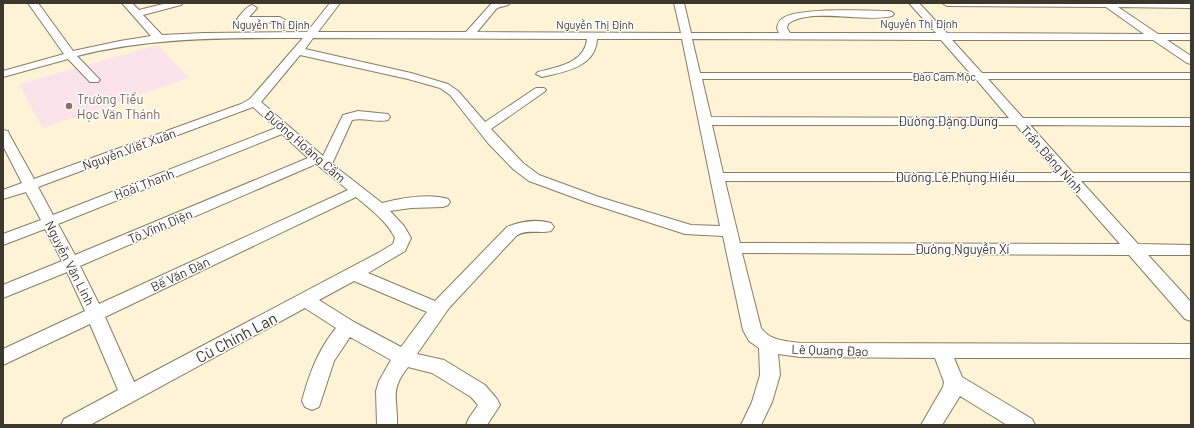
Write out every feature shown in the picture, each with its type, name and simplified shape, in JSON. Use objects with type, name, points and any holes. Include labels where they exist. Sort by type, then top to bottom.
[{"type":"street","points":[[33,3],[71,56],[94,80]]},
{"type":"street","points":[[127,3],[138,13],[159,38]]},
{"type":"street","points":[[138,13],[178,3]]},
{"type":"street","name":"Đường Hoàng Cầm","points":[[335,3],[298,51],[254,102],[321,162],[379,209],[401,231],[403,238],[399,247]]},
{"type":"street","points":[[469,36],[494,6],[505,3]]},
{"type":"street","name":"Lê Quang Đạo","points":[[679,3],[719,177],[732,248],[752,330],[755,336],[768,344],[777,347],[800,350],[942,352],[1191,351]]},
{"type":"street","points":[[861,3],[869,14]]},
{"type":"street","name":"Trần Đăng Ninh","points":[[914,3],[1191,314]]},
{"type":"street","points":[[947,3],[1191,5]]},
{"type":"street","points":[[1107,4],[1191,61]]},
{"type":"street","points":[[252,8],[242,19],[243,20],[280,20]]},
{"type":"street","points":[[786,36],[783,24],[796,16],[805,14],[888,14]]},
{"type":"street","points":[[244,35],[257,21]]},
{"type":"street","name":"Nguyễn Thị Định","points":[[3,74],[136,41],[159,38],[244,35],[942,35],[1191,37]]},
{"type":"street","points":[[542,74],[580,62],[591,48],[592,36]]},
{"type":"street","points":[[298,51],[411,76],[444,86],[454,93],[484,128],[492,140],[518,166],[534,178],[594,200],[690,230],[698,232],[729,231]]},
{"type":"street","name":"Đào Cam Mộc","points":[[696,76],[1191,76]]},
{"type":"street","points":[[484,128],[540,90]]},
{"type":"street","name":"Nguyễn Viết Xuân","points":[[3,195],[245,107],[254,102]]},
{"type":"street","points":[[321,162],[347,118],[358,115],[384,117]]},
{"type":"street","name":"Đường Đặng Dung","points":[[705,121],[1191,122]]},
{"type":"street","name":"Hoài Thanh","points":[[3,240],[285,129]]},
{"type":"street","name":"Nguyễn Văn Linh","points":[[3,134],[71,263],[95,314],[129,394]]},
{"type":"street","name":"Tô Vĩnh Diện","points":[[3,292],[321,162]]},
{"type":"street","name":"Đường Lê Phụng Hiểu","points":[[719,177],[1191,178]]},
{"type":"street","name":"Bế Văn Đàn","points":[[3,357],[357,191]]},
{"type":"street","points":[[379,209],[393,204],[407,202],[443,202]]},
{"type":"street","points":[[387,425],[388,417],[385,397],[388,382],[438,309],[512,231],[519,227],[546,227]]},
{"type":"street","name":"Cù Chính Lan","points":[[71,425],[354,274],[399,247]]},
{"type":"street","name":"Đường Nguyễn Xí","points":[[732,248],[1191,250]]},
{"type":"street","points":[[354,274],[438,309]]},
{"type":"street","points":[[306,300],[348,327],[404,358],[437,366],[478,391],[490,405],[476,424]]},
{"type":"street","points":[[312,401],[324,359],[348,327]]},
{"type":"street","points":[[751,425],[762,402],[770,375],[768,344]]},
{"type":"street","points":[[931,425],[953,389],[954,382],[942,352]]},
{"type":"street","points":[[954,382],[1025,425]]},
{"type":"shaded area","name":"Trường Tiểu Học Văn Thánh","points":[[158,45],[189,78],[43,128],[19,84]]},
{"type":"place","name":"Trường Tiểu Học Văn Thánh","points":[[69,106]]}]
